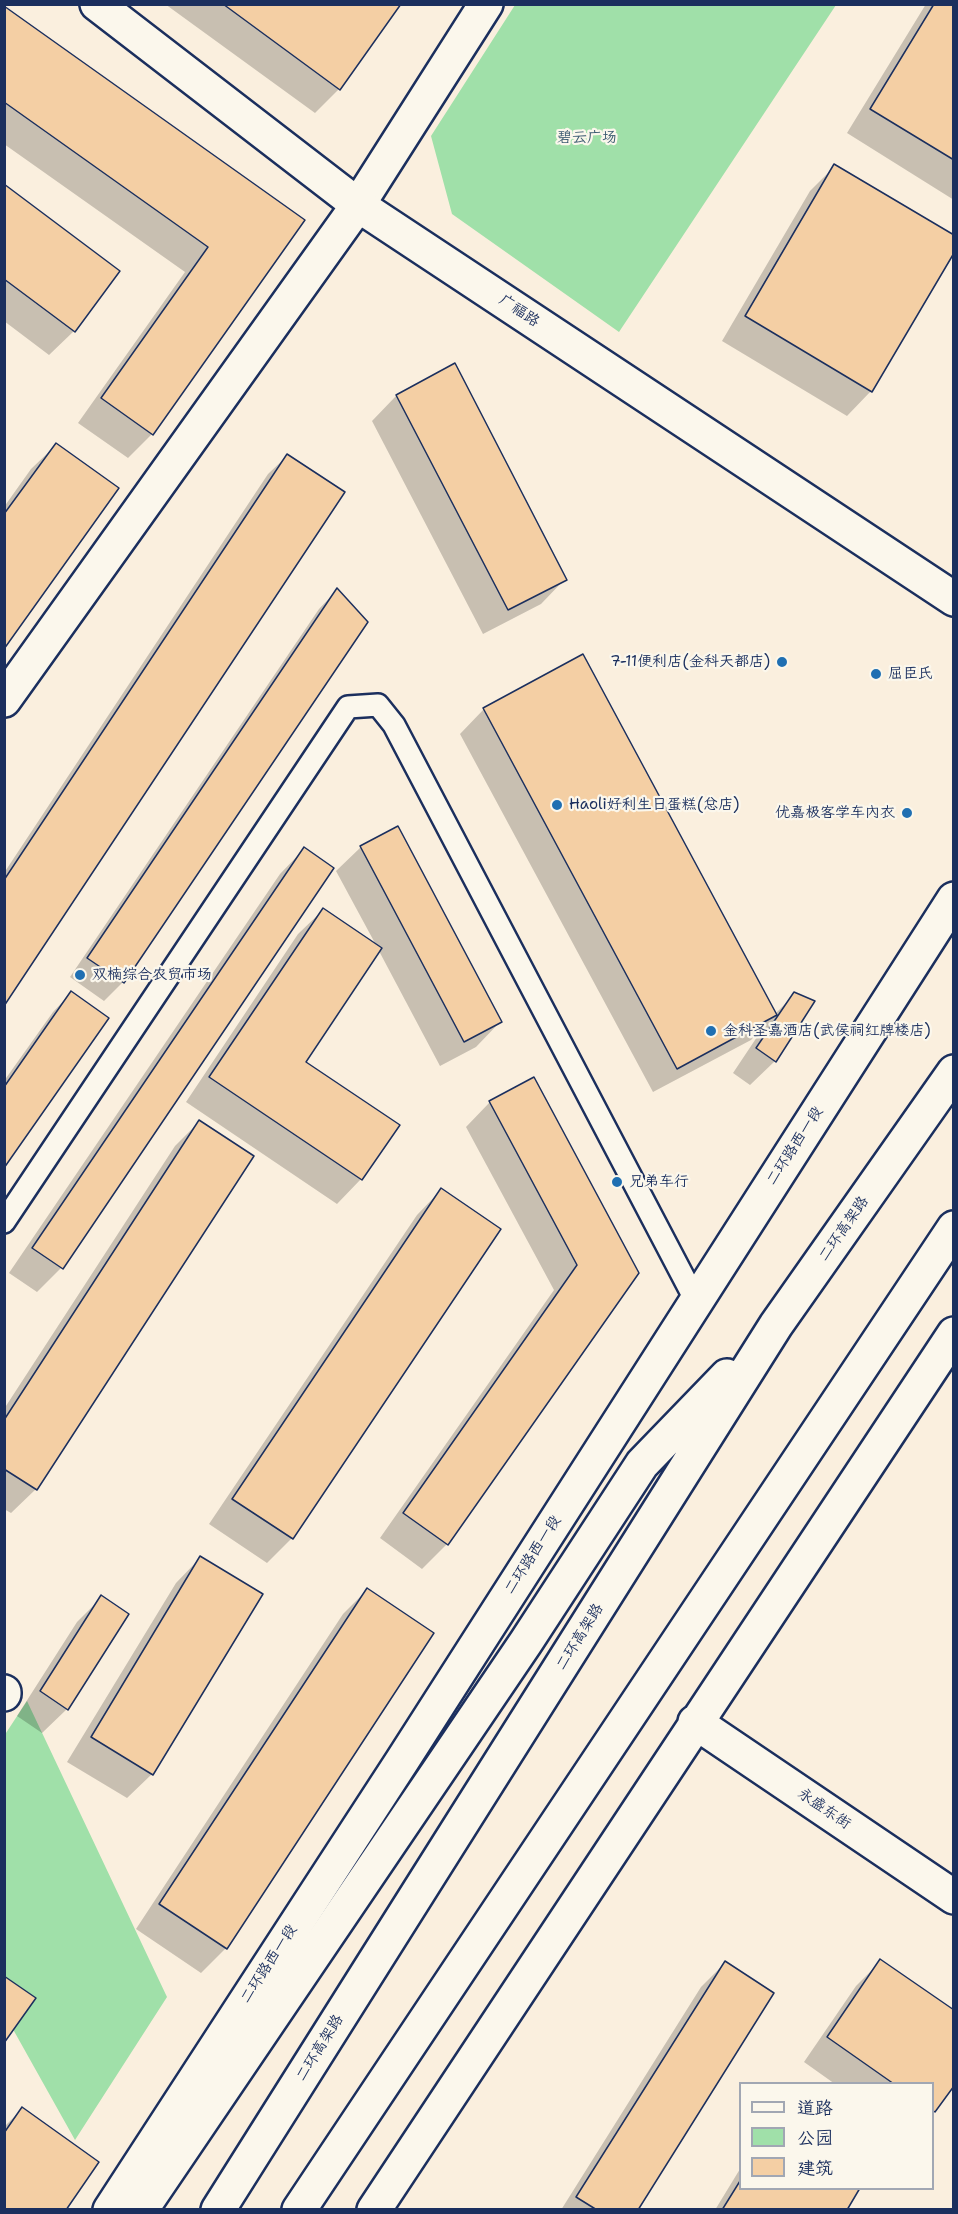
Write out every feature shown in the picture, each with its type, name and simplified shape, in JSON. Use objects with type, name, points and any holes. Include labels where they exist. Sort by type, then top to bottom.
[{"type":"main road","name":"广福路","points":[[97,4],[358,205],[954,599]]},
{"type":"main road","points":[[4,700],[358,205],[486,4]]},
{"type":"main road","name":"二环路西一段","points":[[110,2210],[408,1751],[954,899]]},
{"type":"main road","name":"二环高架路","points":[[218,2210],[776,1325],[954,1072]]},
{"type":"main road","points":[[299,2210],[954,1228]]},
{"type":"main road","points":[[141,2210],[526,1642],[642,1464],[776,1325]]},
{"type":"main road","points":[[374,2210],[954,1334]]},
{"type":"main road","name":"永盛东街","points":[[695,1722],[954,1897]]},
{"type":"lane","points":[[4,1222],[348,707],[378,705],[394,725],[696,1301]]},
{"type":"green space","name":"碧云广场","points":[[515,5],[836,5],[619,332],[452,214],[431,136]]},
{"type":"green space","points":[[27,1701],[167,1997],[75,2140],[5,2015],[4,1736]]},
{"type":"building","points":[[223,4],[401,4],[340,90]]},
{"type":"building","points":[[934,4],[954,4],[954,160],[870,109]]},
{"type":"building","points":[[4,6],[305,220],[153,435],[101,398],[208,247],[4,102]]},
{"type":"building","points":[[834,164],[954,235],[954,253],[872,392],[745,316]]},
{"type":"building","points":[[4,184],[120,271],[75,332],[4,279]]},
{"type":"building","points":[[455,363],[567,580],[508,610],[396,395]]},
{"type":"building","points":[[56,443],[119,488],[4,649],[4,514]]},
{"type":"building","points":[[287,454],[345,492],[4,1006],[4,880]]},
{"type":"building","points":[[337,588],[368,622],[124,983],[87,958]]},
{"type":"building","points":[[583,654],[777,1015],[677,1069],[483,708]]},
{"type":"building","points":[[398,826],[502,1022],[464,1042],[360,846]]},
{"type":"building","points":[[304,847],[334,868],[63,1269],[32,1248]]},
{"type":"building","points":[[323,908],[382,948],[306,1062],[400,1125],[362,1180],[209,1077]]},
{"type":"building","points":[[71,991],[109,1018],[4,1168],[4,1087]]},
{"type":"building","points":[[794,992],[815,1001],[776,1062],[756,1048]]},
{"type":"building","points":[[534,1077],[639,1273],[448,1545],[403,1513],[577,1265],[489,1101]]},
{"type":"building","points":[[199,1120],[254,1156],[37,1490],[4,1469],[4,1420]]},
{"type":"building","points":[[441,1188],[501,1229],[293,1539],[232,1499]]},
{"type":"building","points":[[200,1556],[263,1594],[153,1775],[91,1737]]},
{"type":"building","points":[[367,1588],[434,1633],[227,1949],[159,1904]]},
{"type":"building","points":[[101,1595],[129,1614],[68,1710],[40,1691]]},
{"type":"building","points":[[880,1959],[954,2010],[954,2086],[935,2112],[934,2082],[891,2082],[827,2037]]},
{"type":"building","points":[[725,1961],[774,1993],[638,2210],[597,2210],[576,2197]]},
{"type":"building","points":[[4,1976],[36,1998],[4,2043]]},
{"type":"building","points":[[22,2107],[99,2162],[66,2210],[4,2210],[4,2133]]},
{"type":"building","points":[[739,2183],[739,2190],[859,2190],[847,2210],[722,2210]]},
{"type":"place","name":"7-11便利店(金科天都店)","points":[[782,662]]},
{"type":"place","name":"屈臣氏","points":[[876,674]]},
{"type":"place","name":"Haoli好利生日蛋糕(总店)","points":[[557,805]]},
{"type":"place","name":"优嘉极客学车内衣","points":[[907,813]]},
{"type":"place","name":"双楠综合农贸市场","points":[[80,975]]},
{"type":"place","name":"金科圣嘉酒店(武侯祠红牌楼店)","points":[[711,1031]]},
{"type":"place","name":"兄弟车行","points":[[617,1182]]}]
